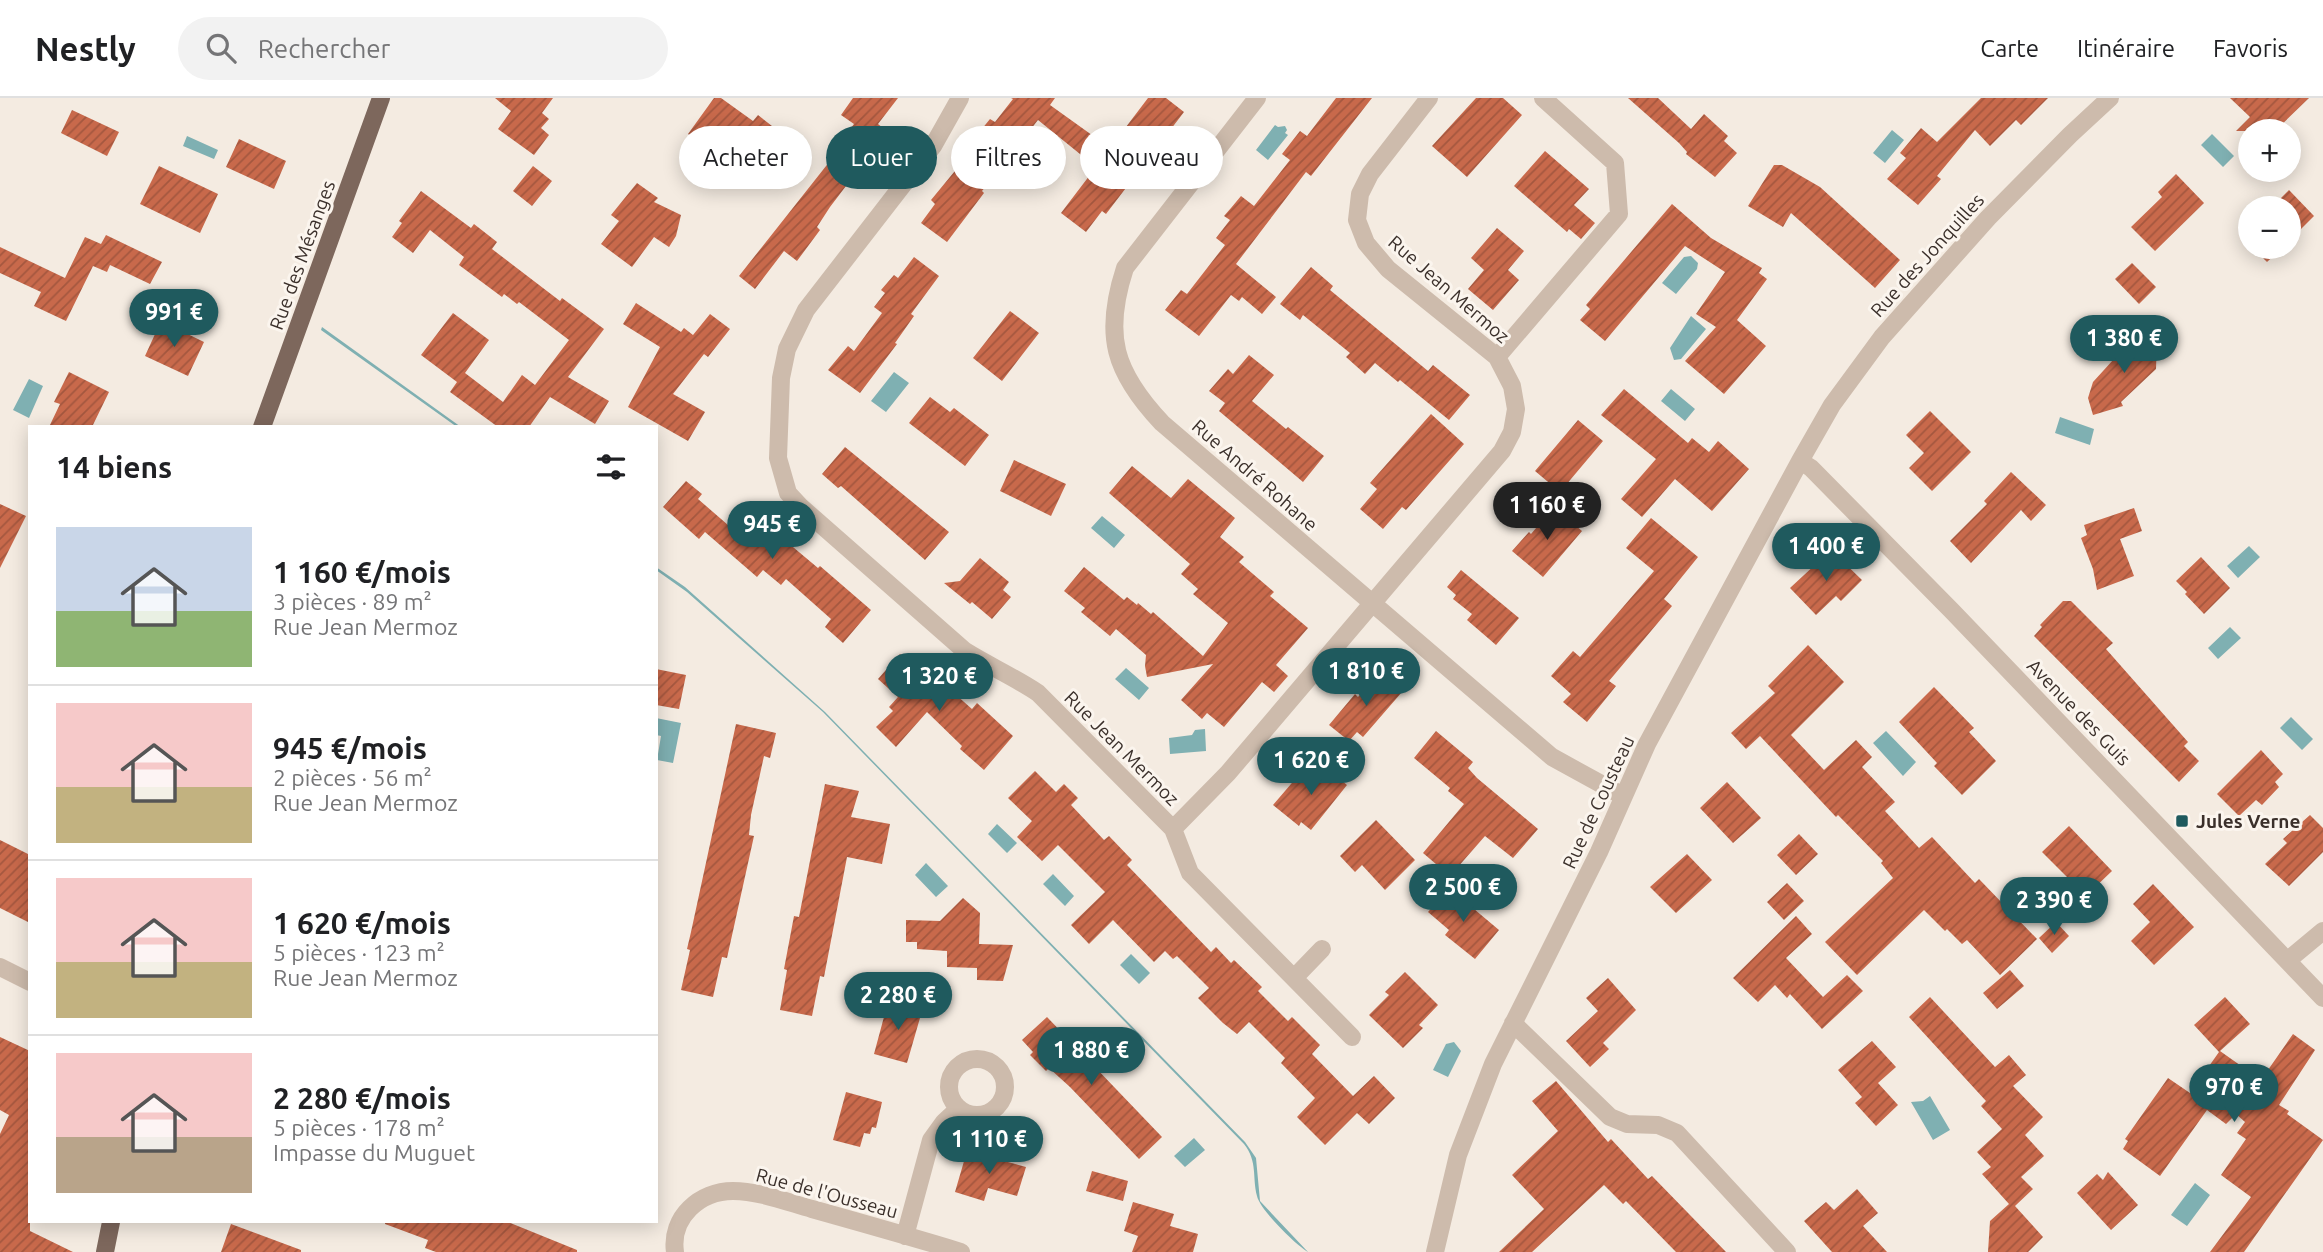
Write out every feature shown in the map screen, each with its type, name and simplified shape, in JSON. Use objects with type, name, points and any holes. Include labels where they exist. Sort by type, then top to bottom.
[{"type":"main road","name":"Rue des Mésanges","points":[[263,425],[381,98]]},
{"type":"main road","points":[[106,1252],[111,1223]]},
{"type":"street","name":"Rue Jean Mermoz","points":[[960,98],[933,146],[806,310],[796,327],[786,349],[781,378],[778,458],[782,477],[788,493],[801,507],[965,651],[1012,675],[1038,693],[1173,829],[1228,773],[1502,451],[1512,432],[1516,409],[1512,386],[1497,357],[1388,269],[1366,243],[1357,220],[1360,194],[1370,174],[1429,98]]},
{"type":"street","name":"Rue André Rohane","points":[[1257,98],[1125,268],[1116,295],[1114,330],[1119,360],[1138,397],[1162,423],[1552,757],[1623,796]]},
{"type":"street","points":[[1497,357],[1619,214],[1615,163],[1543,98]]},
{"type":"street","name":"Rue des Jonquilles","points":[[1800,461],[1832,405],[1882,337],[1988,218],[2110,98]]},
{"type":"street","name":"Rue de Cousteau","points":[[1435,1252],[1458,1155],[1493,1064],[1599,852],[1647,744],[1800,461]]},
{"type":"street","name":"Avenue des Guis","points":[[1800,461],[1811,468],[1952,611],[2323,998]]},
{"type":"street","points":[[1173,829],[1191,873],[1352,1037]]},
{"type":"street","points":[[2288,960],[2323,931]]},
{"type":"street","points":[[1294,978],[1322,949]]},
{"type":"street","points":[[0,967],[28,981]]},
{"type":"street","points":[[1513,1023],[1610,1118],[1627,1124],[1658,1125],[1677,1132],[1787,1252]]},
{"type":"street","points":[[905,1236],[931,1140],[958,1109]]},
{"type":"street","name":"Rue de l'Ousseau","points":[[675,1252],[674,1236],[687,1211],[709,1195],[732,1191],[768,1197],[961,1252]]},
{"type":"water","points":[[1275,125],[1285,126],[1285,133],[1288,135],[1268,160],[1256,150]]},
{"type":"water","points":[[1892,130],[1904,140],[1885,163],[1873,153]]},
{"type":"water","points":[[2212,134],[2234,156],[2223,167],[2201,145]]},
{"type":"water","points":[[187,136],[218,150],[214,159],[183,146]]},
{"type":"water","points":[[1691,256],[1698,263],[1697,269],[1676,294],[1662,283],[1684,257]]},
{"type":"water","points":[[1691,316],[1706,329],[1681,359],[1674,360],[1670,348]]},
{"type":"water","points":[[322,327],[458,425],[454,425],[321,330]]},
{"type":"water","points":[[894,372],[909,383],[886,412],[871,401]]},
{"type":"water","points":[[29,379],[43,386],[29,418],[13,410]]},
{"type":"water","points":[[1671,389],[1695,409],[1685,421],[1661,401]]},
{"type":"water","points":[[2060,417],[2094,429],[2090,445],[2055,433]]},
{"type":"water","points":[[1102,516],[1125,535],[1114,548],[1091,528]]},
{"type":"water","points":[[2249,546],[2260,557],[2238,578],[2227,566]]},
{"type":"water","points":[[658,568],[685,587],[825,712],[1245,1142],[1256,1158],[1260,1201],[1308,1252],[1279,1227],[1260,1202],[1253,1163],[1244,1144],[823,712],[687,592],[658,571]]},
{"type":"water","points":[[2230,627],[2241,638],[2218,659],[2208,648]]},
{"type":"water","points":[[1126,668],[1149,688],[1139,700],[1115,679]]},
{"type":"water","points":[[2291,717],[2313,739],[2302,750],[2280,728]]},
{"type":"water","points":[[658,718],[681,723],[673,763],[658,760],[661,736],[658,735]]},
{"type":"water","points":[[1205,729],[1206,751],[1170,754],[1169,738],[1192,735],[1195,730]]},
{"type":"water","points":[[1886,731],[1916,762],[1903,776],[1873,743]]},
{"type":"water","points":[[997,824],[1017,843],[1007,853],[988,834]]},
{"type":"water","points":[[926,863],[948,886],[936,897],[915,875]]},
{"type":"water","points":[[1053,874],[1074,896],[1065,906],[1043,884]]},
{"type":"water","points":[[1131,954],[1150,973],[1139,984],[1120,965]]},
{"type":"water","points":[[1454,1042],[1461,1051],[1448,1077],[1433,1070],[1446,1044]]},
{"type":"water","points":[[1930,1096],[1950,1130],[1933,1140],[1911,1102],[1923,1101]]},
{"type":"water","points":[[1194,1138],[1205,1150],[1185,1167],[1174,1156]]},
{"type":"water","points":[[2195,1183],[2210,1195],[2187,1226],[2171,1215]]},
{"type":"building","points":[[495,98],[553,98],[542,113],[549,119],[541,128],[549,135],[534,155],[498,129],[511,111]]},
{"type":"building","points":[[714,98],[721,98],[753,121],[758,115],[772,126],[694,126]]},
{"type":"building","points":[[853,98],[898,98],[878,124],[881,126],[852,126],[854,124],[841,115]]},
{"type":"building","points":[[1011,98],[1055,98],[1050,105],[1080,126],[1080,154],[1066,143],[1066,126],[1045,126],[1038,120],[1033,126],[984,126],[990,119],[995,122],[1013,99]]},
{"type":"building","points":[[1148,98],[1166,98],[1184,112],[1173,126],[1127,126]]},
{"type":"building","points":[[1336,98],[1372,98],[1311,176],[1306,172],[1236,264],[1276,297],[1262,314],[1242,297],[1239,301],[1231,295],[1199,336],[1165,310],[1181,290],[1187,294],[1225,245],[1216,238],[1230,220],[1224,216],[1241,196],[1254,206],[1290,160],[1282,154],[1300,131],[1307,136]]},
{"type":"building","points":[[1476,98],[1503,98],[1522,115],[1467,177],[1432,146]]},
{"type":"building","points":[[1628,98],[1658,98],[1691,129],[1704,114],[1728,136],[1724,141],[1737,153],[1715,177],[1686,154],[1679,143]]},
{"type":"building","points":[[1981,98],[2048,98],[2021,125],[2016,120],[1990,146],[1975,130],[1937,176],[1941,179],[1918,205],[1887,179],[1906,158],[1900,153],[1921,128],[1937,142]]},
{"type":"building","points":[[2230,98],[2309,98],[2287,119],[2248,119],[2250,117]]},
{"type":"building","points":[[72,110],[119,132],[107,156],[61,133]]},
{"type":"building","points":[[239,139],[286,161],[274,189],[226,167]]},
{"type":"building","points":[[1545,151],[1589,189],[1574,205],[1595,223],[1581,239],[1569,229],[1567,232],[1514,186]]},
{"type":"building","points":[[1774,165],[1782,165],[1820,187],[1900,260],[1875,288],[1791,213],[1783,227],[1748,206]]},
{"type":"building","points":[[159,166],[218,194],[200,233],[140,204]]},
{"type":"building","points":[[533,166],[552,181],[532,206],[513,191]]},
{"type":"building","points":[[826,166],[826,189],[844,189],[817,227],[820,230],[797,261],[784,251],[755,289],[739,276],[808,189],[812,189],[812,184]]},
{"type":"building","points":[[2176,174],[2204,203],[2155,251],[2131,227],[2162,197],[2158,192]]},
{"type":"building","points":[[951,176],[951,189],[984,189],[984,193],[947,242],[921,223],[935,204],[931,200]]},
{"type":"building","points":[[637,183],[658,198],[654,202],[681,215],[676,236],[669,247],[654,237],[632,267],[601,244],[619,221],[611,215]]},
{"type":"building","points":[[1080,188],[1125,189],[1106,214],[1102,211],[1086,232],[1061,213]]},
{"type":"building","points":[[2289,190],[2295,196],[2283,196]]},
{"type":"building","points":[[421,191],[471,228],[474,224],[497,242],[492,249],[560,301],[562,298],[604,329],[568,377],[609,401],[595,424],[550,397],[530,425],[495,425],[450,392],[457,382],[421,355],[453,313],[489,340],[465,373],[503,402],[522,375],[535,385],[569,340],[519,302],[517,304],[504,294],[502,297],[459,265],[464,257],[430,230],[413,253],[392,237],[402,223],[399,221]]},
{"type":"building","points":[[2301,202],[2314,216],[2301,229]]},
{"type":"building","points":[[1672,204],[1711,238],[1762,268],[1759,273],[1767,279],[1737,320],[1766,346],[1724,394],[1685,361],[1716,327],[1696,314],[1725,272],[1685,246],[1605,341],[1580,320],[1590,309],[1586,305]]},
{"type":"building","points":[[1497,228],[1524,251],[1508,270],[1519,280],[1493,310],[1468,289],[1484,270],[1471,258]]},
{"type":"building","points":[[106,235],[162,262],[150,284],[110,265],[107,272],[93,266],[66,321],[34,306],[41,292],[0,273],[0,247],[65,278],[85,237],[101,244]]},
{"type":"building","points":[[914,257],[939,276],[911,314],[914,316],[895,343],[897,344],[860,393],[828,370],[848,346],[854,351],[882,313],[874,307],[885,293],[881,290],[894,275],[898,278]]},
{"type":"building","points":[[2132,263],[2156,287],[2139,304],[2115,279]]},
{"type":"building","points":[[1311,267],[1333,286],[1330,290],[1428,371],[1433,365],[1470,395],[1449,420],[1375,363],[1365,374],[1346,357],[1350,353],[1303,315],[1300,320],[1280,304]]},
{"type":"building","points":[[636,303],[681,332],[684,328],[693,335],[710,314],[730,329],[708,357],[704,354],[673,394],[705,412],[688,441],[628,407],[660,347],[623,324]]},
{"type":"building","points":[[1010,311],[1039,333],[1002,381],[973,358]]},
{"type":"building","points":[[161,321],[204,342],[188,376],[145,356]]},
{"type":"building","points":[[2134,337],[2157,338],[2156,369],[2121,402],[2123,406],[2093,415],[2088,398],[2093,382]]},
{"type":"building","points":[[1249,355],[1274,375],[1252,401],[1324,456],[1303,482],[1219,411],[1225,403],[1209,391],[1228,369],[1233,374]]},
{"type":"building","points":[[69,372],[109,392],[93,425],[50,425],[60,404],[54,402]]},
{"type":"building","points":[[1624,389],[1688,443],[1692,438],[1709,452],[1718,441],[1749,469],[1712,511],[1675,479],[1642,517],[1621,499],[1656,459],[1601,415]]},
{"type":"building","points":[[930,397],[950,412],[954,408],[989,435],[965,466],[909,423]]},
{"type":"building","points":[[1930,411],[1971,452],[1932,491],[1909,468],[1924,453],[1906,435]]},
{"type":"building","points":[[1431,414],[1464,444],[1406,510],[1402,507],[1383,529],[1360,509],[1377,489],[1370,483]]},
{"type":"building","points":[[1578,420],[1603,441],[1560,492],[1535,471]]},
{"type":"building","points":[[845,447],[949,532],[925,560],[841,486],[838,488],[822,474]]},
{"type":"building","points":[[1014,460],[1066,484],[1051,516],[1000,491]]},
{"type":"building","points":[[1132,466],[1171,498],[1188,479],[1235,518],[1220,537],[1244,557],[1239,562],[1274,592],[1270,596],[1308,628],[1276,665],[1288,676],[1274,692],[1262,682],[1224,727],[1207,713],[1202,719],[1181,700],[1213,664],[1147,677],[1146,655],[1116,629],[1110,636],[1081,612],[1085,608],[1064,591],[1084,567],[1124,600],[1127,597],[1151,614],[1153,612],[1203,656],[1228,623],[1193,594],[1198,589],[1181,574],[1190,564],[1109,493]]},
{"type":"building","points":[[2011,472],[2046,505],[2031,521],[2021,510],[1971,563],[1950,541],[1987,504],[1984,501]]},
{"type":"building","points":[[686,481],[702,494],[698,499],[743,538],[758,521],[779,540],[781,537],[818,568],[820,566],[871,610],[843,643],[825,627],[831,619],[786,579],[781,585],[763,570],[757,577],[705,532],[699,539],[663,507]]},
{"type":"building","points":[[0,504],[26,516],[0,568]]},
{"type":"building","points":[[1554,507],[1582,531],[1543,577],[1512,551]]},
{"type":"building","points":[[2134,508],[2142,531],[2120,539],[2134,576],[2097,590],[2093,569],[2081,538],[2087,535],[2084,525]]},
{"type":"building","points":[[1651,518],[1698,557],[1664,599],[1672,606],[1609,681],[1616,686],[1587,722],[1563,702],[1571,694],[1551,676],[1573,651],[1580,657],[1654,571],[1626,548]]},
{"type":"building","points":[[1831,550],[1862,580],[1841,601],[1836,596],[1816,615],[1790,588]]},
{"type":"building","points":[[2201,557],[2230,588],[2204,614],[2176,581]]},
{"type":"building","points":[[980,558],[1009,582],[1003,590],[1011,597],[992,619],[944,583],[960,581]]},
{"type":"building","points":[[1461,570],[1519,618],[1496,645],[1467,620],[1472,614],[1453,599],[1456,595],[1447,587]]},
{"type":"building","points":[[2063,601],[2071,601],[2113,643],[2106,649],[2188,742],[2184,746],[2199,761],[2179,782],[2034,636],[2042,627],[2040,625]]},
{"type":"building","points":[[1808,645],[1844,682],[1791,735],[1824,770],[1856,740],[1872,757],[1862,767],[1895,802],[1885,811],[1919,848],[1932,837],[1975,883],[1979,879],[2037,939],[2000,975],[1967,940],[1962,944],[1924,910],[1857,975],[1825,942],[1893,878],[1881,863],[1883,861],[1838,815],[1836,817],[1760,736],[1746,749],[1731,733],[1775,693],[1768,686]]},
{"type":"building","points":[[900,654],[918,669],[922,665],[972,709],[977,703],[1013,736],[984,770],[960,749],[962,746],[927,712],[896,747],[876,727],[893,711],[889,707],[898,697],[878,679]]},
{"type":"building","points":[[658,669],[686,675],[679,709],[658,705]]},
{"type":"building","points":[[1380,672],[1402,692],[1363,737],[1357,732],[1349,741],[1329,725],[1355,694],[1358,697]]},
{"type":"building","points":[[1934,687],[1974,728],[1969,732],[1996,761],[1962,795],[1934,766],[1937,763],[1899,722]]},
{"type":"building","points":[[736,724],[776,733],[770,758],[764,756],[751,815],[749,835],[754,836],[727,958],[722,957],[713,997],[681,990],[690,950],[687,949]]},
{"type":"building","points":[[1436,731],[1473,762],[1468,768],[1477,778],[1538,829],[1513,858],[1485,836],[1450,876],[1423,853],[1464,804],[1448,791],[1450,788],[1414,758]]},
{"type":"building","points":[[2261,750],[2283,774],[2275,782],[2279,787],[2262,805],[2256,800],[2239,816],[2217,794]]},
{"type":"building","points":[[1320,763],[1347,785],[1311,830],[1301,822],[1299,826],[1273,805],[1297,777],[1304,783]]},
{"type":"building","points":[[1035,771],[1056,792],[1064,784],[1078,798],[1071,805],[1104,840],[1109,836],[1132,860],[1127,865],[1211,952],[1216,947],[1231,963],[1234,960],[1262,987],[1258,991],[1288,1021],[1292,1017],[1320,1045],[1312,1054],[1353,1096],[1374,1076],[1395,1098],[1369,1124],[1357,1113],[1325,1145],[1297,1117],[1315,1098],[1281,1063],[1285,1058],[1249,1022],[1237,1034],[1223,1023],[1198,998],[1209,988],[1177,956],[1173,959],[1165,951],[1154,962],[1113,920],[1089,944],[1071,925],[1105,892],[1058,845],[1042,861],[1017,837],[1032,821],[1008,798]]},
{"type":"building","points":[[1727,782],[1761,818],[1733,843],[1700,808]]},
{"type":"building","points":[[825,784],[859,791],[851,817],[890,824],[882,864],[847,857],[824,977],[820,976],[812,1016],[780,1010],[794,916],[799,917]]},
{"type":"building","points":[[2310,815],[2323,828],[2323,852],[2289,886],[2265,864],[2287,843],[2283,839]]},
{"type":"building","points":[[1376,820],[1415,860],[1385,890],[1362,865],[1355,872],[1340,856]]},
{"type":"building","points":[[2069,826],[2112,871],[2090,892],[2082,892],[2042,852]]},
{"type":"building","points":[[1799,834],[1818,854],[1796,875],[1777,855]]},
{"type":"building","points":[[0,840],[28,854],[28,922],[0,908]]},
{"type":"building","points":[[1687,854],[1712,880],[1676,913],[1650,887]]},
{"type":"building","points":[[1787,883],[1804,901],[1784,920],[1767,902]]},
{"type":"building","points":[[2153,884],[2194,927],[2154,965],[2131,941],[2150,922],[2133,904]]},
{"type":"building","points":[[1449,888],[1499,930],[1475,959],[1445,935],[1449,930],[1428,912]]},
{"type":"building","points":[[963,898],[980,913],[979,944],[1013,945],[1003,981],[977,980],[977,968],[947,967],[947,951],[917,949],[917,942],[906,942],[906,920],[940,921]]},
{"type":"building","points":[[1796,916],[1812,934],[1786,958],[1823,997],[1847,975],[1863,991],[1822,1029],[1790,994],[1787,998],[1775,985],[1758,1002],[1733,978]]},
{"type":"building","points":[[2056,922],[2069,936],[2052,953],[2039,938]]},
{"type":"building","points":[[2010,970],[2024,986],[1997,1009],[1983,993]]},
{"type":"building","points":[[1405,972],[1438,1005],[1419,1025],[1423,1028],[1403,1048],[1369,1015],[1389,995],[1385,992]]},
{"type":"building","points":[[1608,978],[1636,1010],[1603,1043],[1609,1049],[1590,1067],[1566,1041],[1598,1011],[1586,998]]},
{"type":"building","points":[[1930,997],[1995,1067],[2009,1055],[2026,1075],[2013,1086],[2043,1117],[2025,1135],[2044,1156],[2021,1177],[2033,1189],[2015,1206],[2043,1237],[2028,1252],[1988,1252],[1990,1221],[2009,1204],[1982,1174],[1991,1167],[1977,1152],[2002,1129],[1981,1106],[1986,1101],[1909,1017]]},
{"type":"building","points":[[2225,997],[2250,1024],[2220,1051],[2261,1080],[2293,1034],[2315,1050],[2279,1105],[2323,1140],[2244,1252],[2210,1252],[2251,1197],[2221,1175],[2246,1139],[2237,1133],[2245,1122],[2236,1114],[2226,1124],[2207,1110],[2160,1176],[2123,1149],[2128,1141],[2125,1139],[2168,1078],[2190,1093],[2219,1052],[2194,1025]]},
{"type":"building","points":[[888,1002],[922,1011],[907,1063],[874,1054]]},
{"type":"building","points":[[1047,1017],[1162,1137],[1139,1159],[1070,1087],[1049,1068],[1046,1071],[1030,1055],[1033,1052],[1022,1040]]},
{"type":"building","points":[[0,1037],[28,1050],[30,1231],[73,1252],[0,1252],[0,1134],[9,1115],[0,1110]]},
{"type":"building","points":[[1872,1041],[1896,1067],[1878,1083],[1898,1105],[1876,1126],[1855,1103],[1862,1097],[1838,1070]]},
{"type":"building","points":[[1556,1081],[1608,1142],[1611,1139],[1648,1179],[1652,1176],[1726,1252],[1676,1252],[1626,1201],[1623,1204],[1604,1185],[1532,1252],[1499,1252],[1544,1209],[1512,1175],[1558,1131],[1532,1101]]},
{"type":"building","points":[[846,1092],[882,1102],[876,1128],[872,1127],[870,1134],[864,1133],[860,1147],[833,1140]]},
{"type":"building","points":[[967,1151],[1026,1167],[1017,1196],[988,1188],[984,1201],[955,1192]]},
{"type":"building","points":[[1092,1171],[1128,1181],[1123,1201],[1086,1191]]},
{"type":"building","points":[[2108,1172],[2138,1205],[2111,1230],[2077,1193],[2097,1174],[2103,1180]]},
{"type":"building","points":[[1857,1189],[1878,1213],[1863,1226],[1887,1252],[1832,1252],[1804,1221],[1826,1202],[1834,1210]]},
{"type":"building","points":[[1133,1202],[1174,1214],[1170,1226],[1198,1234],[1193,1252],[1132,1252],[1138,1236],[1124,1231]]},
{"type":"building","points":[[510,1223],[577,1252],[436,1252],[425,1248],[428,1240],[385,1224]]},
{"type":"building","points":[[231,1224],[301,1250],[301,1252],[221,1252]]},
{"type":"place","name":"Jules Verne","points":[[2182,821]]}]
